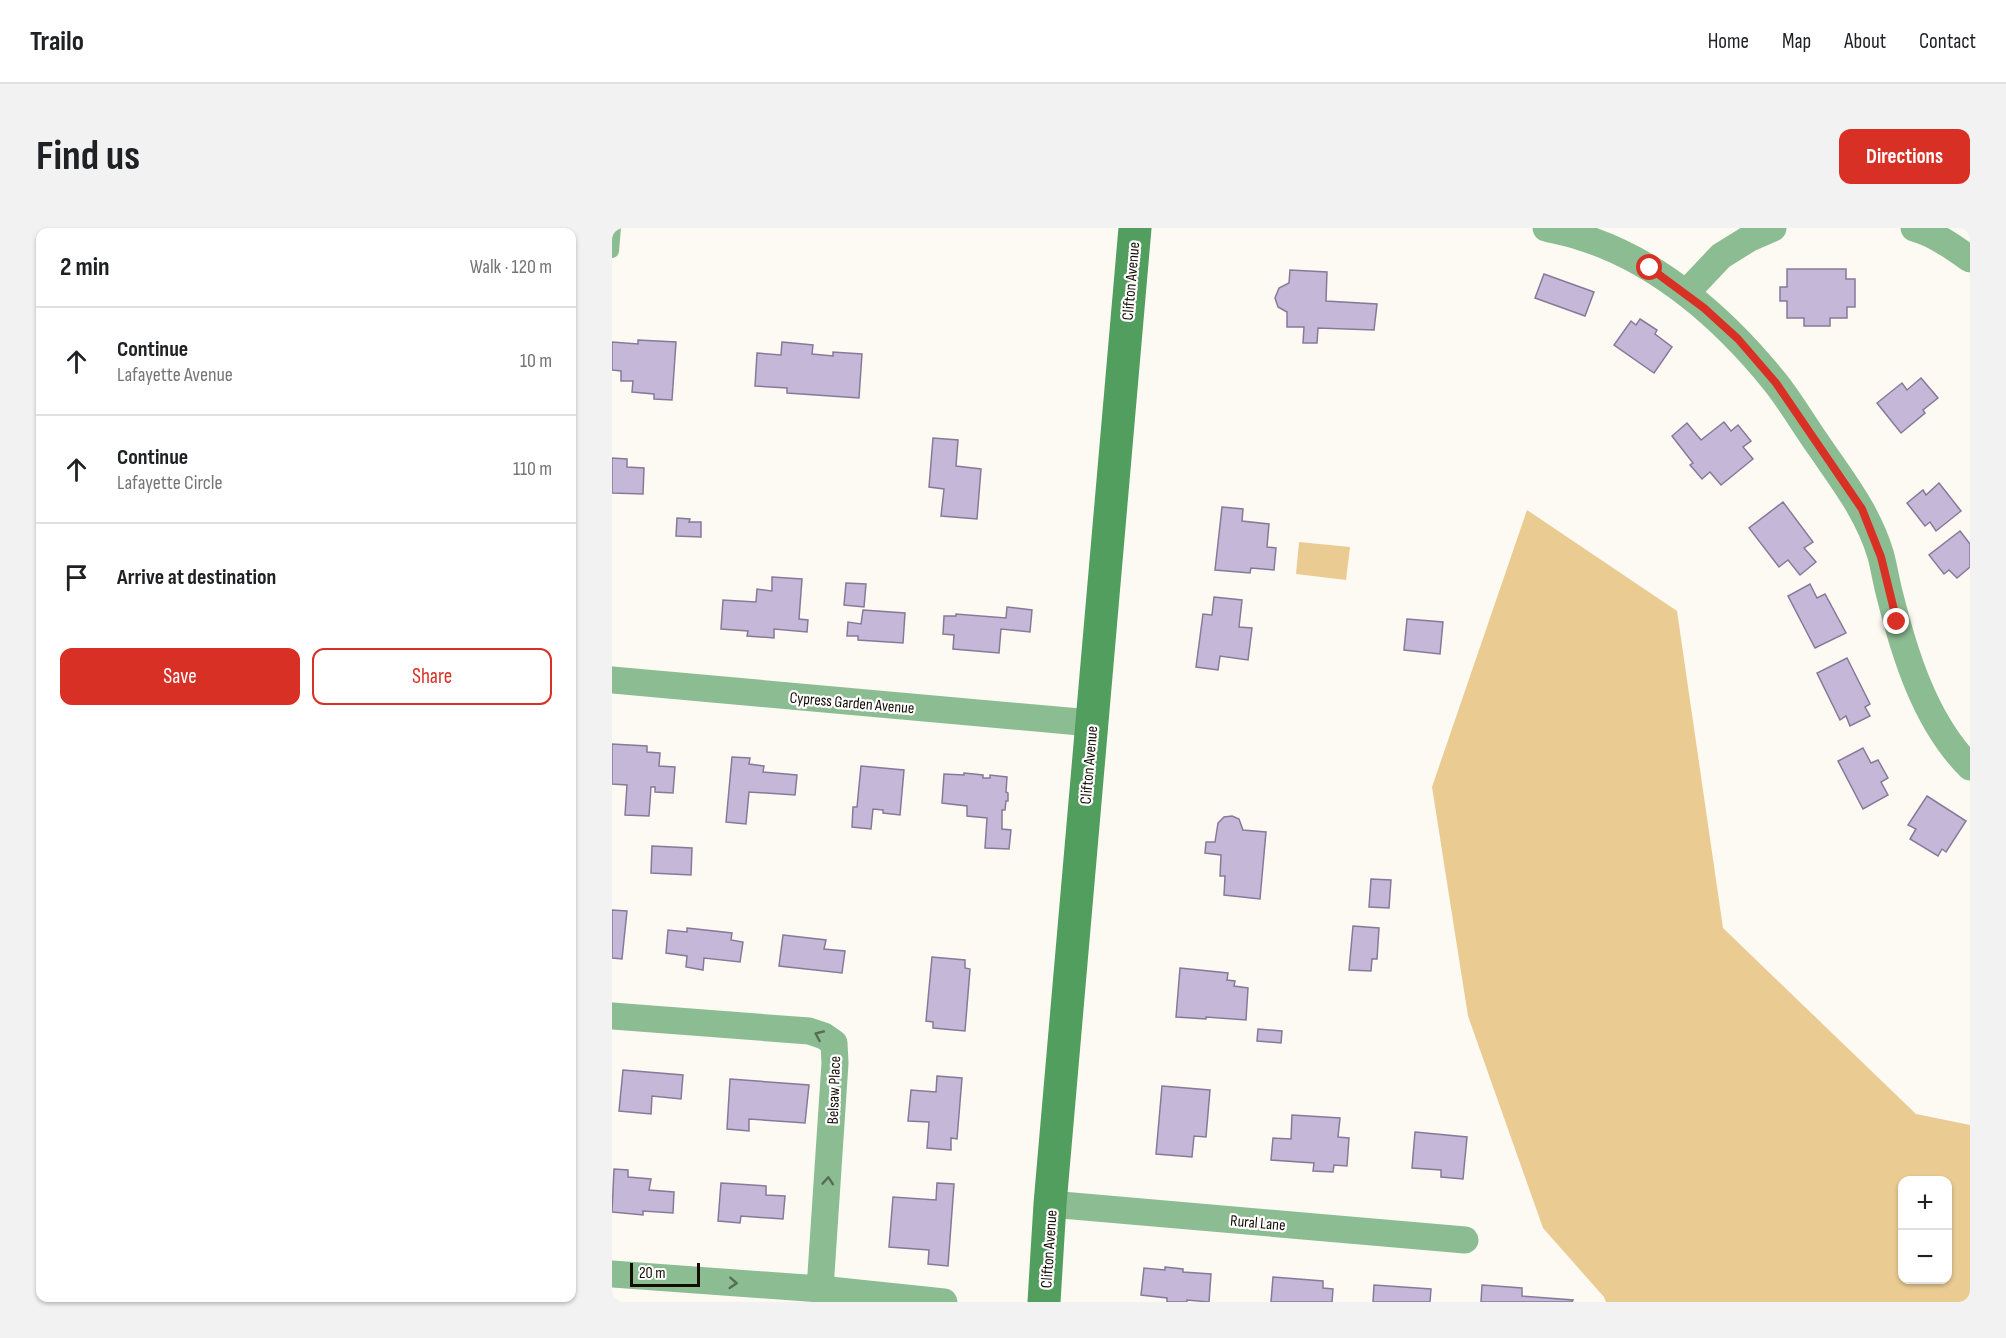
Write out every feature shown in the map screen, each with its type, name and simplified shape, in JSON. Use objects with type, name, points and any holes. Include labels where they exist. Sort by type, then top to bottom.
[{"type":"main road","name":"Clifton Avenue","points":[[1044,1302],[1050,1204],[1135,228]]},
{"type":"street","points":[[1546,228],[1582,237],[1622,253],[1650,268],[1686,293],[1738,339],[1776,383],[1862,509],[1881,557],[1891,601],[1914,673],[1935,722],[1970,767]]},
{"type":"street","points":[[1686,293],[1721,256],[1750,238],[1773,228]]},
{"type":"street","points":[[1914,228],[1950,245],[1970,259]]},
{"type":"street","name":"Cypress Garden Avenue","points":[[612,680],[1091,723]]},
{"type":"street","name":"Belsaw Place","points":[[612,1016],[809,1031],[824,1036],[834,1043],[831,1147],[820,1289]]},
{"type":"street","name":"Rural Lane","points":[[1050,1204],[1465,1240]]},
{"type":"street","points":[[612,1274],[820,1289],[944,1302]]},
{"type":"lane","points":[[612,251],[614,228]]},
{"type":"shaded area","points":[[1527,510],[1677,611],[1723,928],[1916,1114],[1970,1125],[1970,1302],[1606,1302],[1543,1228],[1468,1016],[1432,787]]},
{"type":"shaded area","points":[[1299,542],[1350,547],[1346,580],[1296,574]]},
{"type":"building","points":[[1787,269],[1846,269],[1846,279],[1855,279],[1855,307],[1847,307],[1847,318],[1830,318],[1830,326],[1804,326],[1804,318],[1787,318],[1787,301],[1780,301],[1780,287],[1787,287]]},
{"type":"building","points":[[1290,270],[1327,272],[1326,301],[1377,304],[1374,330],[1318,328],[1317,343],[1303,343],[1304,327],[1287,327],[1287,312],[1278,307],[1275,298],[1279,288],[1289,283]]},
{"type":"building","points":[[1544,274],[1594,292],[1585,316],[1535,298]]},
{"type":"building","points":[[1640,319],[1657,330],[1655,334],[1672,347],[1654,373],[1614,345],[1631,321],[1636,325]]},
{"type":"building","points":[[638,340],[676,342],[672,400],[654,399],[654,394],[632,392],[633,381],[621,381],[621,371],[612,370],[612,342],[638,344]]},
{"type":"building","points":[[782,342],[813,345],[812,354],[833,356],[833,352],[862,354],[859,398],[787,393],[787,388],[755,386],[757,353],[781,355]]},
{"type":"building","points":[[1921,378],[1938,398],[1923,410],[1925,413],[1901,433],[1877,403],[1902,383],[1907,390]]},
{"type":"building","points":[[1724,422],[1731,431],[1738,425],[1751,441],[1743,447],[1753,459],[1721,485],[1710,472],[1702,479],[1690,465],[1693,463],[1672,436],[1687,423],[1701,440]]},
{"type":"building","points":[[933,438],[958,440],[956,466],[981,469],[977,519],[941,516],[944,489],[929,487]]},
{"type":"building","points":[[612,458],[627,459],[627,467],[644,468],[643,494],[612,493]]},
{"type":"building","points":[[1939,483],[1961,511],[1936,531],[1930,522],[1925,526],[1907,503],[1923,490],[1926,495]]},
{"type":"building","points":[[1783,502],[1813,542],[1804,548],[1816,562],[1800,575],[1788,560],[1779,567],[1749,528]]},
{"type":"building","points":[[1222,507],[1243,509],[1242,521],[1269,524],[1267,547],[1276,548],[1274,570],[1251,568],[1250,573],[1215,570]]},
{"type":"building","points":[[677,518],[690,519],[689,522],[701,522],[701,537],[676,536]]},
{"type":"building","points":[[1960,531],[1970,544],[1970,567],[1957,578],[1949,570],[1944,574],[1929,555]]},
{"type":"building","points":[[772,577],[802,579],[799,619],[808,620],[807,632],[774,629],[774,638],[747,636],[748,631],[721,629],[723,600],[756,602],[757,589],[772,591]]},
{"type":"building","points":[[846,583],[866,584],[864,607],[844,605]]},
{"type":"building","points":[[1810,584],[1817,598],[1825,594],[1846,633],[1815,648],[1788,596]]},
{"type":"building","points":[[1214,597],[1242,600],[1239,627],[1252,628],[1248,660],[1220,656],[1218,670],[1196,667],[1203,614],[1212,615]]},
{"type":"building","points":[[1007,607],[1032,610],[1030,632],[1001,629],[999,653],[953,649],[954,635],[943,634],[944,616],[956,616],[956,614],[1006,618]]},
{"type":"building","points":[[863,610],[905,613],[903,643],[858,640],[858,636],[847,636],[848,622],[861,624]]},
{"type":"building","points":[[1407,619],[1443,622],[1440,654],[1404,650]]},
{"type":"building","points":[[1847,658],[1870,704],[1865,707],[1870,716],[1850,726],[1846,716],[1840,720],[1817,673]]},
{"type":"building","points":[[612,744],[647,746],[647,752],[660,753],[659,766],[675,767],[673,793],[655,792],[655,787],[651,787],[649,816],[625,815],[627,785],[612,784]]},
{"type":"building","points":[[1863,748],[1871,763],[1878,760],[1888,778],[1881,782],[1888,795],[1863,809],[1838,761]]},
{"type":"building","points":[[732,757],[750,758],[749,764],[764,766],[763,772],[797,775],[795,795],[749,792],[746,824],[726,822]]},
{"type":"building","points":[[861,766],[904,770],[900,815],[873,809],[871,829],[852,827],[853,807],[857,807]]},
{"type":"building","points":[[964,773],[983,775],[983,778],[990,778],[990,775],[1007,777],[1008,801],[1006,801],[1005,810],[1002,810],[1002,829],[1011,830],[1009,849],[985,848],[987,818],[967,816],[967,806],[942,803],[944,774],[964,775]]},
{"type":"building","points":[[1927,796],[1966,821],[1946,852],[1942,849],[1938,856],[1910,839],[1916,829],[1908,825]]},
{"type":"building","points":[[1232,816],[1239,819],[1243,830],[1266,832],[1260,899],[1224,895],[1225,876],[1220,876],[1221,855],[1205,853],[1206,842],[1215,842],[1218,823],[1224,817]]},
{"type":"building","points":[[652,846],[692,848],[691,875],[651,873]]},
{"type":"building","points":[[1371,879],[1391,880],[1389,908],[1369,907]]},
{"type":"building","points":[[612,910],[627,911],[622,959],[612,958]]},
{"type":"building","points":[[1353,926],[1379,928],[1377,959],[1372,959],[1371,971],[1349,970]]},
{"type":"building","points":[[687,928],[732,933],[731,940],[743,942],[740,962],[704,958],[703,970],[686,967],[687,956],[666,953],[668,930],[687,932]]},
{"type":"building","points":[[783,935],[826,940],[824,949],[845,951],[842,973],[779,966]]},
{"type":"building","points":[[932,957],[965,960],[965,968],[970,969],[965,1031],[933,1028],[933,1022],[926,1021]]},
{"type":"building","points":[[1180,968],[1228,973],[1227,980],[1235,981],[1234,986],[1248,988],[1246,1020],[1176,1017]]},
{"type":"building","points":[[1258,1029],[1282,1031],[1281,1043],[1257,1041]]},
{"type":"building","points":[[623,1070],[683,1075],[681,1099],[652,1096],[651,1114],[619,1111]]},
{"type":"building","points":[[937,1076],[962,1078],[957,1139],[951,1138],[951,1150],[927,1148],[929,1122],[908,1121],[911,1090],[936,1092]]},
{"type":"building","points":[[730,1079],[809,1085],[805,1123],[749,1119],[749,1131],[727,1129]]},
{"type":"building","points":[[1162,1086],[1210,1090],[1206,1137],[1194,1136],[1192,1157],[1156,1154]]},
{"type":"building","points":[[1292,1115],[1340,1118],[1338,1137],[1349,1138],[1347,1166],[1334,1165],[1333,1172],[1313,1171],[1314,1163],[1271,1160],[1273,1138],[1291,1139]]},
{"type":"building","points":[[1415,1132],[1467,1137],[1463,1179],[1441,1177],[1441,1170],[1412,1168]]},
{"type":"building","points":[[614,1169],[628,1170],[628,1177],[651,1179],[649,1190],[674,1192],[673,1213],[643,1211],[643,1215],[612,1212]]},
{"type":"building","points":[[721,1183],[766,1186],[766,1195],[785,1196],[783,1219],[741,1216],[740,1223],[718,1221]]},
{"type":"building","points":[[937,1183],[954,1184],[948,1266],[928,1264],[929,1250],[889,1247],[893,1197],[936,1200]]},
{"type":"building","points":[[1165,1267],[1183,1269],[1183,1272],[1211,1274],[1209,1302],[1187,1300],[1187,1302],[1167,1302],[1167,1298],[1141,1295],[1144,1268],[1165,1270]]},
{"type":"building","points":[[1273,1277],[1323,1281],[1323,1288],[1333,1289],[1332,1302],[1271,1302]]},
{"type":"building","points":[[1374,1285],[1431,1289],[1430,1302],[1373,1302]]},
{"type":"building","points":[[1482,1285],[1522,1288],[1522,1296],[1573,1300],[1572,1302],[1481,1302]]},
{"type":"route","points":[[1650,268],[1686,293],[1738,339],[1776,383],[1862,509],[1881,557],[1897,622]]}]
